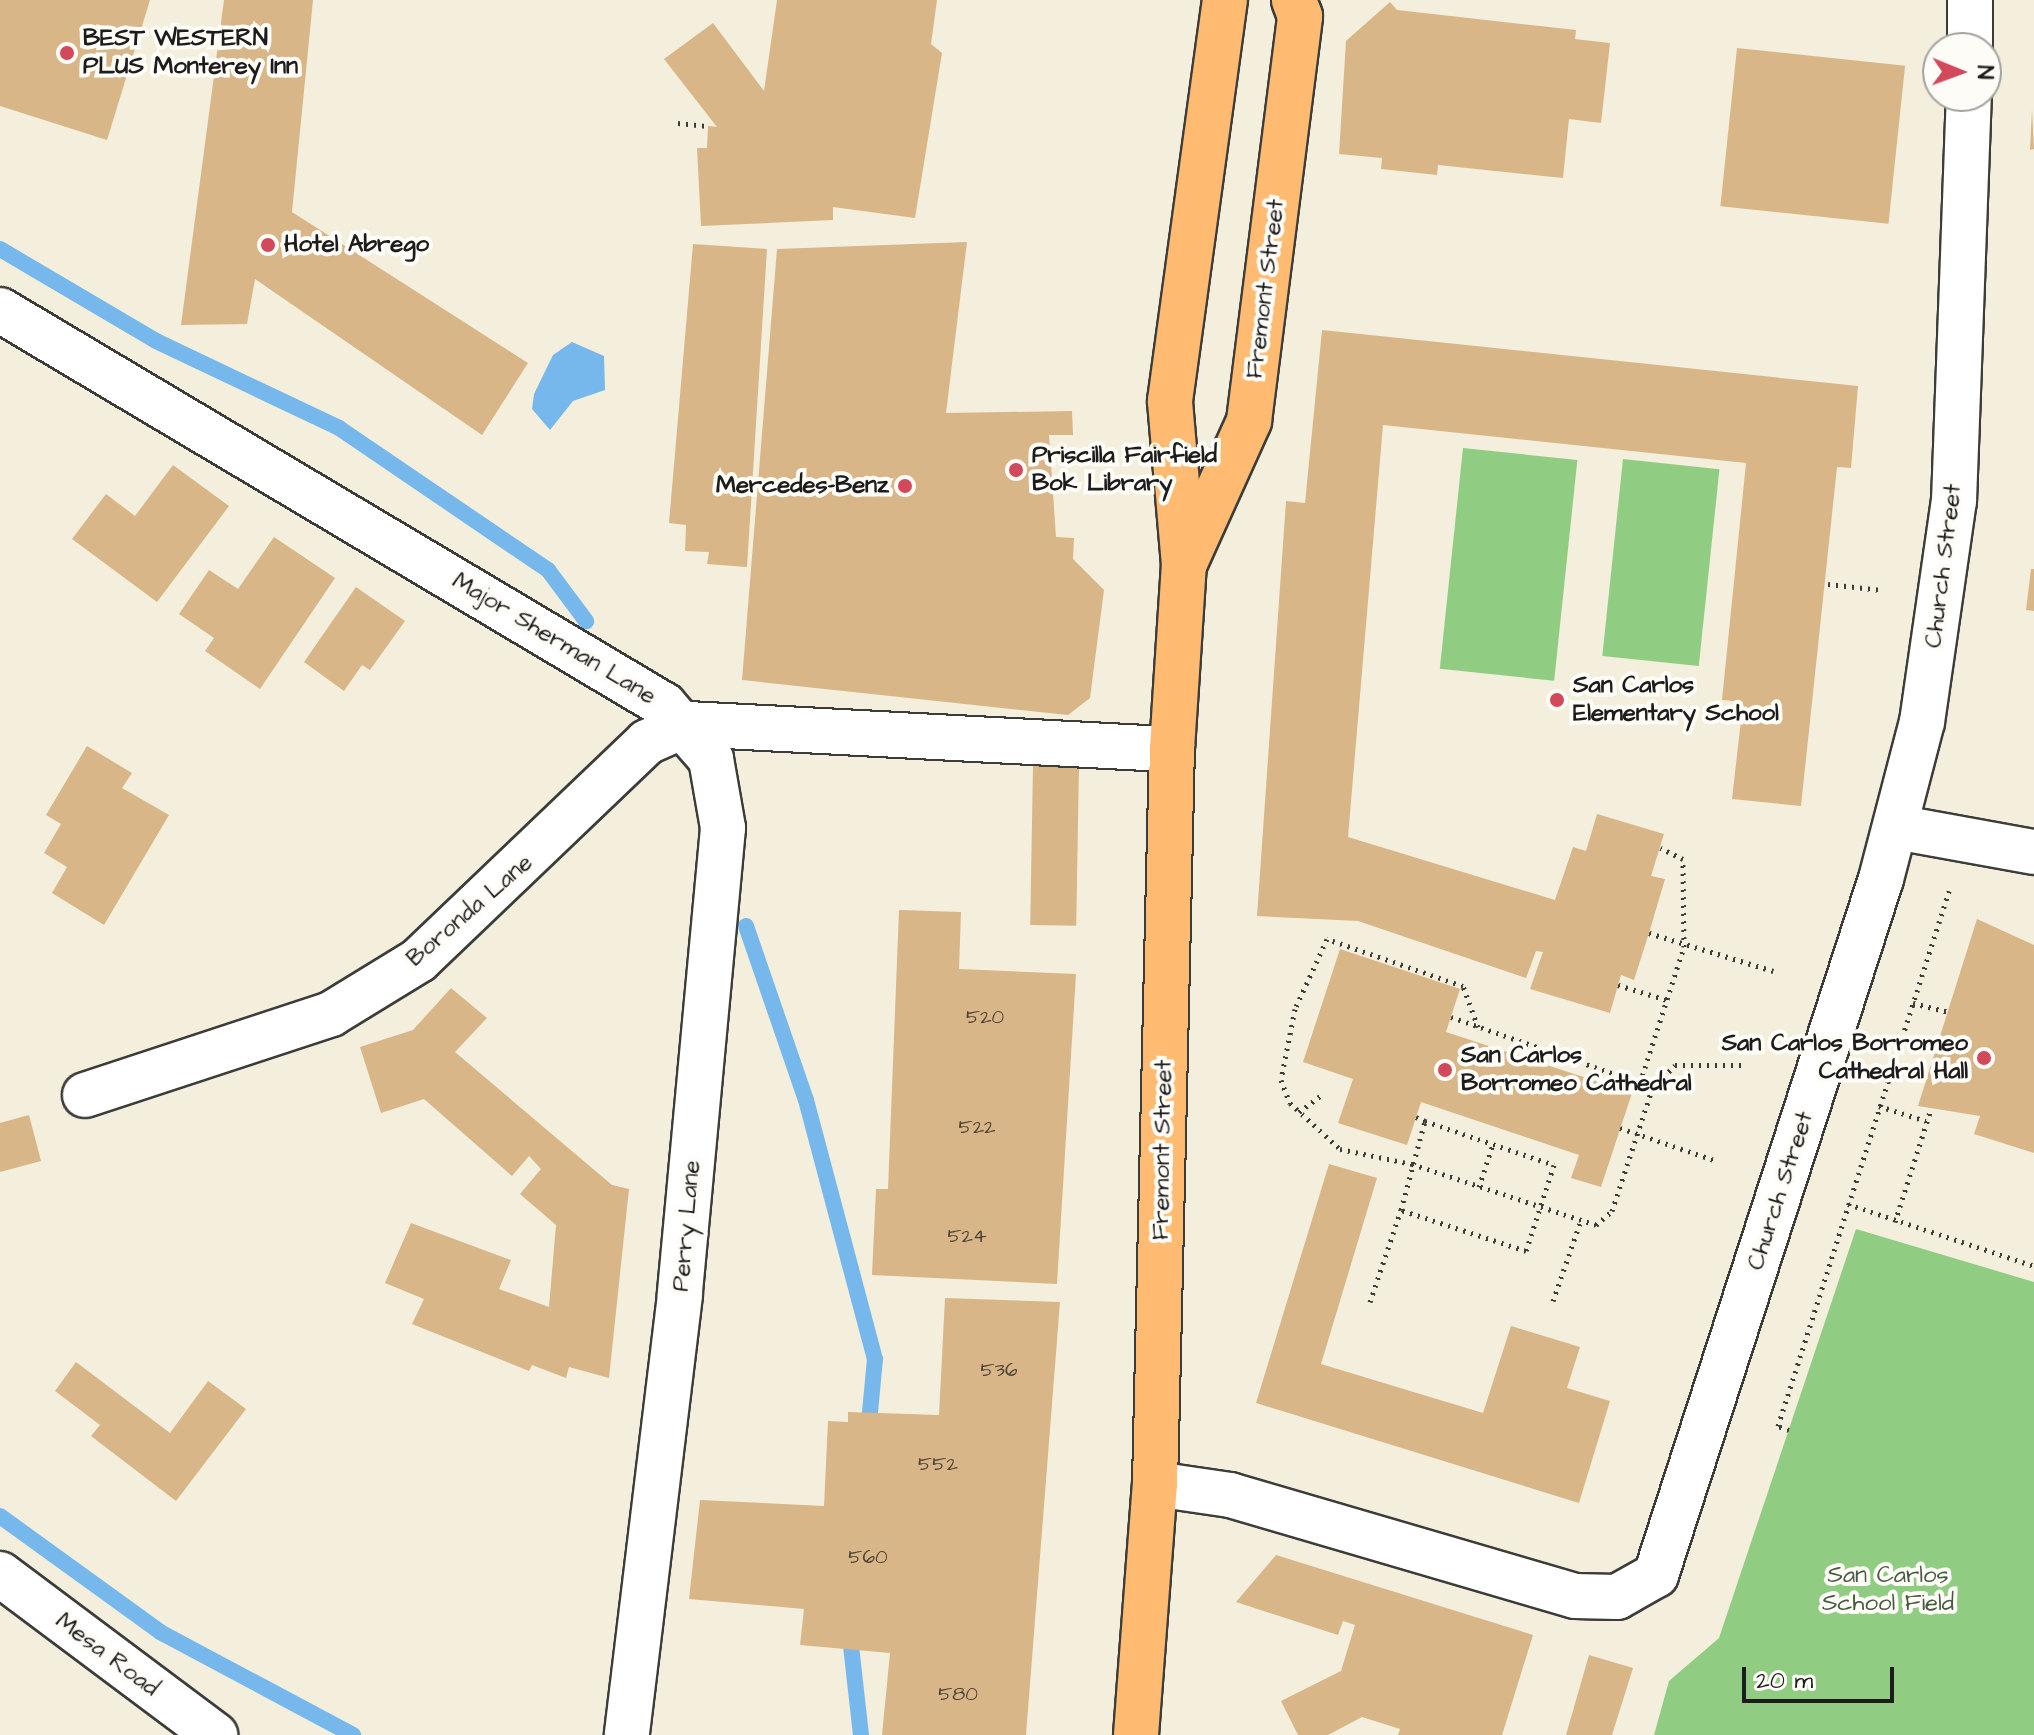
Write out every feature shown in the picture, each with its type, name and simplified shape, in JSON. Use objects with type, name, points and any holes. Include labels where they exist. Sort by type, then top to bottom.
[{"type":"main road","name":"Fremont Street","points":[[1136,1735],[1155,1484],[1172,749],[1184,565],[1170,401],[1225,0]]},
{"type":"main road","name":"Fremont Street","points":[[1184,565],[1249,421],[1300,16],[1294,0]]},
{"type":"street","points":[[1970,0],[1970,32]]},
{"type":"street","name":"Church Street","points":[[1155,1484],[1230,1495],[1575,1596],[1617,1597],[1643,1588],[1663,1561],[1896,827],[1924,707],[1954,501],[1968,112]]},
{"type":"street","name":"Major Sherman Lane","points":[[0,310],[688,724],[1172,749]]},
{"type":"street","name":"Boronda Lane","points":[[85,1095],[331,1014],[419,960],[647,742],[688,724]]},
{"type":"street","name":"Perry Lane","points":[[627,1735],[680,1295],[723,828],[718,776],[688,724]]},
{"type":"street","points":[[1896,827],[2034,852]]},
{"type":"street","name":"Mesa Road","points":[[0,1574],[215,1735]]},
{"type":"path","points":[[678,123],[708,126]]},
{"type":"path","points":[[1828,584],[1882,590]]},
{"type":"path","points":[[1640,1083],[1684,942],[1683,859],[1660,848]]},
{"type":"path","points":[[1789,1430],[1778,1426],[1949,891]]},
{"type":"path","points":[[1649,933],[1773,971]]},
{"type":"path","points":[[1478,1027],[1463,986],[1327,939],[1284,1045],[1281,1080],[1299,1112],[1340,1149],[1412,1164],[1596,1225],[1612,1211],[1652,1089],[1675,1065],[1744,1065]]},
{"type":"path","points":[[1618,985],[1667,1000]]},
{"type":"path","points":[[1913,1003],[1948,1012]]},
{"type":"path","points":[[1451,1017],[1652,1089]]},
{"type":"path","points":[[1299,1112],[1324,1093]]},
{"type":"path","points":[[1879,1106],[1926,1121]]},
{"type":"path","points":[[1895,1222],[1931,1109]]},
{"type":"path","points":[[1401,1210],[1526,1251],[1554,1165],[1416,1117]]},
{"type":"path","points":[[1370,1302],[1401,1210],[1425,1121]]},
{"type":"path","points":[[1620,1128],[1714,1160]]},
{"type":"path","points":[[1479,1187],[1493,1144]]},
{"type":"path","points":[[1848,1204],[2034,1266]]},
{"type":"path","points":[[1553,1301],[1581,1220]]},
{"type":"green space","points":[[1463,448],[1577,460],[1554,681],[1440,669]]},
{"type":"green space","points":[[1623,459],[1719,469],[1699,666],[1602,656]]},
{"type":"green space","name":"San Carlos School Field","points":[[1856,1229],[2034,1282],[2034,1735],[1654,1735],[1669,1681],[1719,1638]]},
{"type":"water","points":[[572,342],[604,356],[605,390],[573,401],[550,430],[532,409],[534,394],[553,355]]},
{"type":"building","name":"BEST WESTERN PLUS Monterey Inn","points":[[0,0],[150,0],[107,140],[0,106]]},
{"type":"building","name":"Hotel Abrego","points":[[224,0],[313,0],[292,212],[528,363],[482,435],[255,279],[247,324],[181,325]]},
{"type":"building","points":[[777,0],[937,0],[931,44],[942,53],[915,218],[833,207],[833,220],[701,226],[697,148],[707,148],[708,126],[717,127],[664,59],[713,23],[764,91]]},
{"type":"building","points":[[1390,2],[1397,10],[1576,30],[1575,39],[1610,43],[1601,123],[1569,119],[1563,178],[1438,165],[1437,175],[1381,169],[1382,158],[1339,154],[1346,41]]},
{"type":"building","points":[[1737,48],[1905,66],[1888,224],[1720,206]]},
{"type":"building","points":[[2032,110],[2034,149],[2030,150]]},
{"type":"building","name":"Mercedes-Benz","points":[[967,242],[946,413],[1072,411],[1073,435],[1049,435],[1056,537],[1074,538],[1073,559],[1104,590],[1090,698],[1068,715],[742,680],[777,249]]},
{"type":"building","points":[[693,244],[767,249],[747,567],[707,564],[709,552],[685,551],[686,525],[669,523]]},
{"type":"building","name":"San Carlos Elementary School","points":[[1322,330],[1858,386],[1851,468],[1837,467],[1801,806],[1732,799],[1743,702],[1722,700],[1746,463],[1383,425],[1348,837],[1555,900],[1573,847],[1586,851],[1597,814],[1664,834],[1651,876],[1665,879],[1649,933],[1634,980],[1621,975],[1610,1013],[1530,989],[1543,952],[1536,951],[1526,978],[1358,921],[1257,916],[1286,501],[1305,503]]},
{"type":"building","points":[[173,465],[229,506],[157,602],[72,539],[106,494],[135,516]]},
{"type":"building","points":[[274,537],[335,578],[260,689],[205,651],[214,638],[179,614],[209,570],[238,589]]},
{"type":"building","points":[[2031,569],[2034,569],[2034,611],[2026,610]]},
{"type":"building","points":[[356,587],[405,621],[370,670],[362,665],[344,691],[304,662]]},
{"type":"building","points":[[87,746],[132,773],[122,788],[169,815],[104,925],[52,893],[67,867],[44,853],[61,824],[46,815]]},
{"type":"building","points":[[1033,765],[1079,766],[1076,926],[1030,925]]},
{"type":"building","points":[[899,910],[961,912],[959,969],[1076,974],[1057,1284],[872,1275],[876,1189],[888,1189]]},
{"type":"building","name":"San Carlos Borromeo Cathedral Hall","points":[[1977,919],[2034,945],[2034,1153],[1974,1134],[1980,1116],[1918,1106]]},
{"type":"building","name":"San Carlos Borromeo Cathedral","points":[[1340,949],[1460,989],[1446,1032],[1632,1093],[1601,1187],[1571,1178],[1579,1155],[1421,1102],[1407,1145],[1338,1123],[1353,1079],[1303,1062]]},
{"type":"building","points":[[451,988],[487,1018],[455,1052],[612,1185],[629,1189],[609,1378],[569,1367],[566,1378],[532,1365],[529,1371],[412,1324],[424,1299],[385,1283],[411,1223],[511,1260],[499,1289],[549,1307],[556,1225],[520,1194],[541,1169],[529,1156],[512,1176],[424,1099],[381,1113],[360,1047],[413,1030]]},
{"type":"building","points":[[29,1115],[41,1161],[0,1172],[0,1123]]},
{"type":"building","points":[[1329,1164],[1377,1178],[1321,1364],[1483,1413],[1511,1326],[1580,1347],[1567,1388],[1610,1401],[1579,1503],[1256,1403]]},
{"type":"building","points":[[945,1298],[1060,1302],[1026,1735],[882,1735],[890,1653],[800,1645],[804,1609],[689,1599],[700,1500],[824,1506],[828,1421],[848,1422],[848,1412],[939,1415]]},
{"type":"building","points":[[76,1362],[170,1433],[208,1381],[246,1409],[176,1501],[91,1436],[100,1425],[55,1391]]},
{"type":"building","points":[[1276,1555],[1533,1635],[1502,1735],[1398,1735],[1400,1729],[1362,1717],[1328,1735],[1298,1735],[1281,1701],[1341,1671],[1355,1625],[1343,1621],[1338,1635],[1236,1602]]},
{"type":"building","points":[[1589,1655],[1633,1668],[1612,1735],[1566,1735]]},
{"type":"waterway","points":[[0,249],[156,341],[339,428],[548,570],[586,621]]},
{"type":"waterway","points":[[746,926],[806,1100],[875,1359],[868,1433]]},
{"type":"waterway","points":[[0,1516],[160,1632],[353,1735]]},
{"type":"waterway","points":[[849,1628],[861,1735]]},
{"type":"place","name":"BEST WESTERN PLUS Monterey Inn","points":[[67,53]]},
{"type":"place","name":"Hotel Abrego","points":[[268,245]]},
{"type":"place","name":"Priscilla Fairfield Bok Library","points":[[1016,470]]},
{"type":"place","name":"Mercedes-Benz","points":[[905,486]]},
{"type":"place","name":"San Carlos Elementary School","points":[[1557,700]]},
{"type":"place","name":"San Carlos Borromeo Cathedral Hall","points":[[1984,1058]]},
{"type":"place","name":"San Carlos Borromeo Cathedral","points":[[1445,1070]]}]
